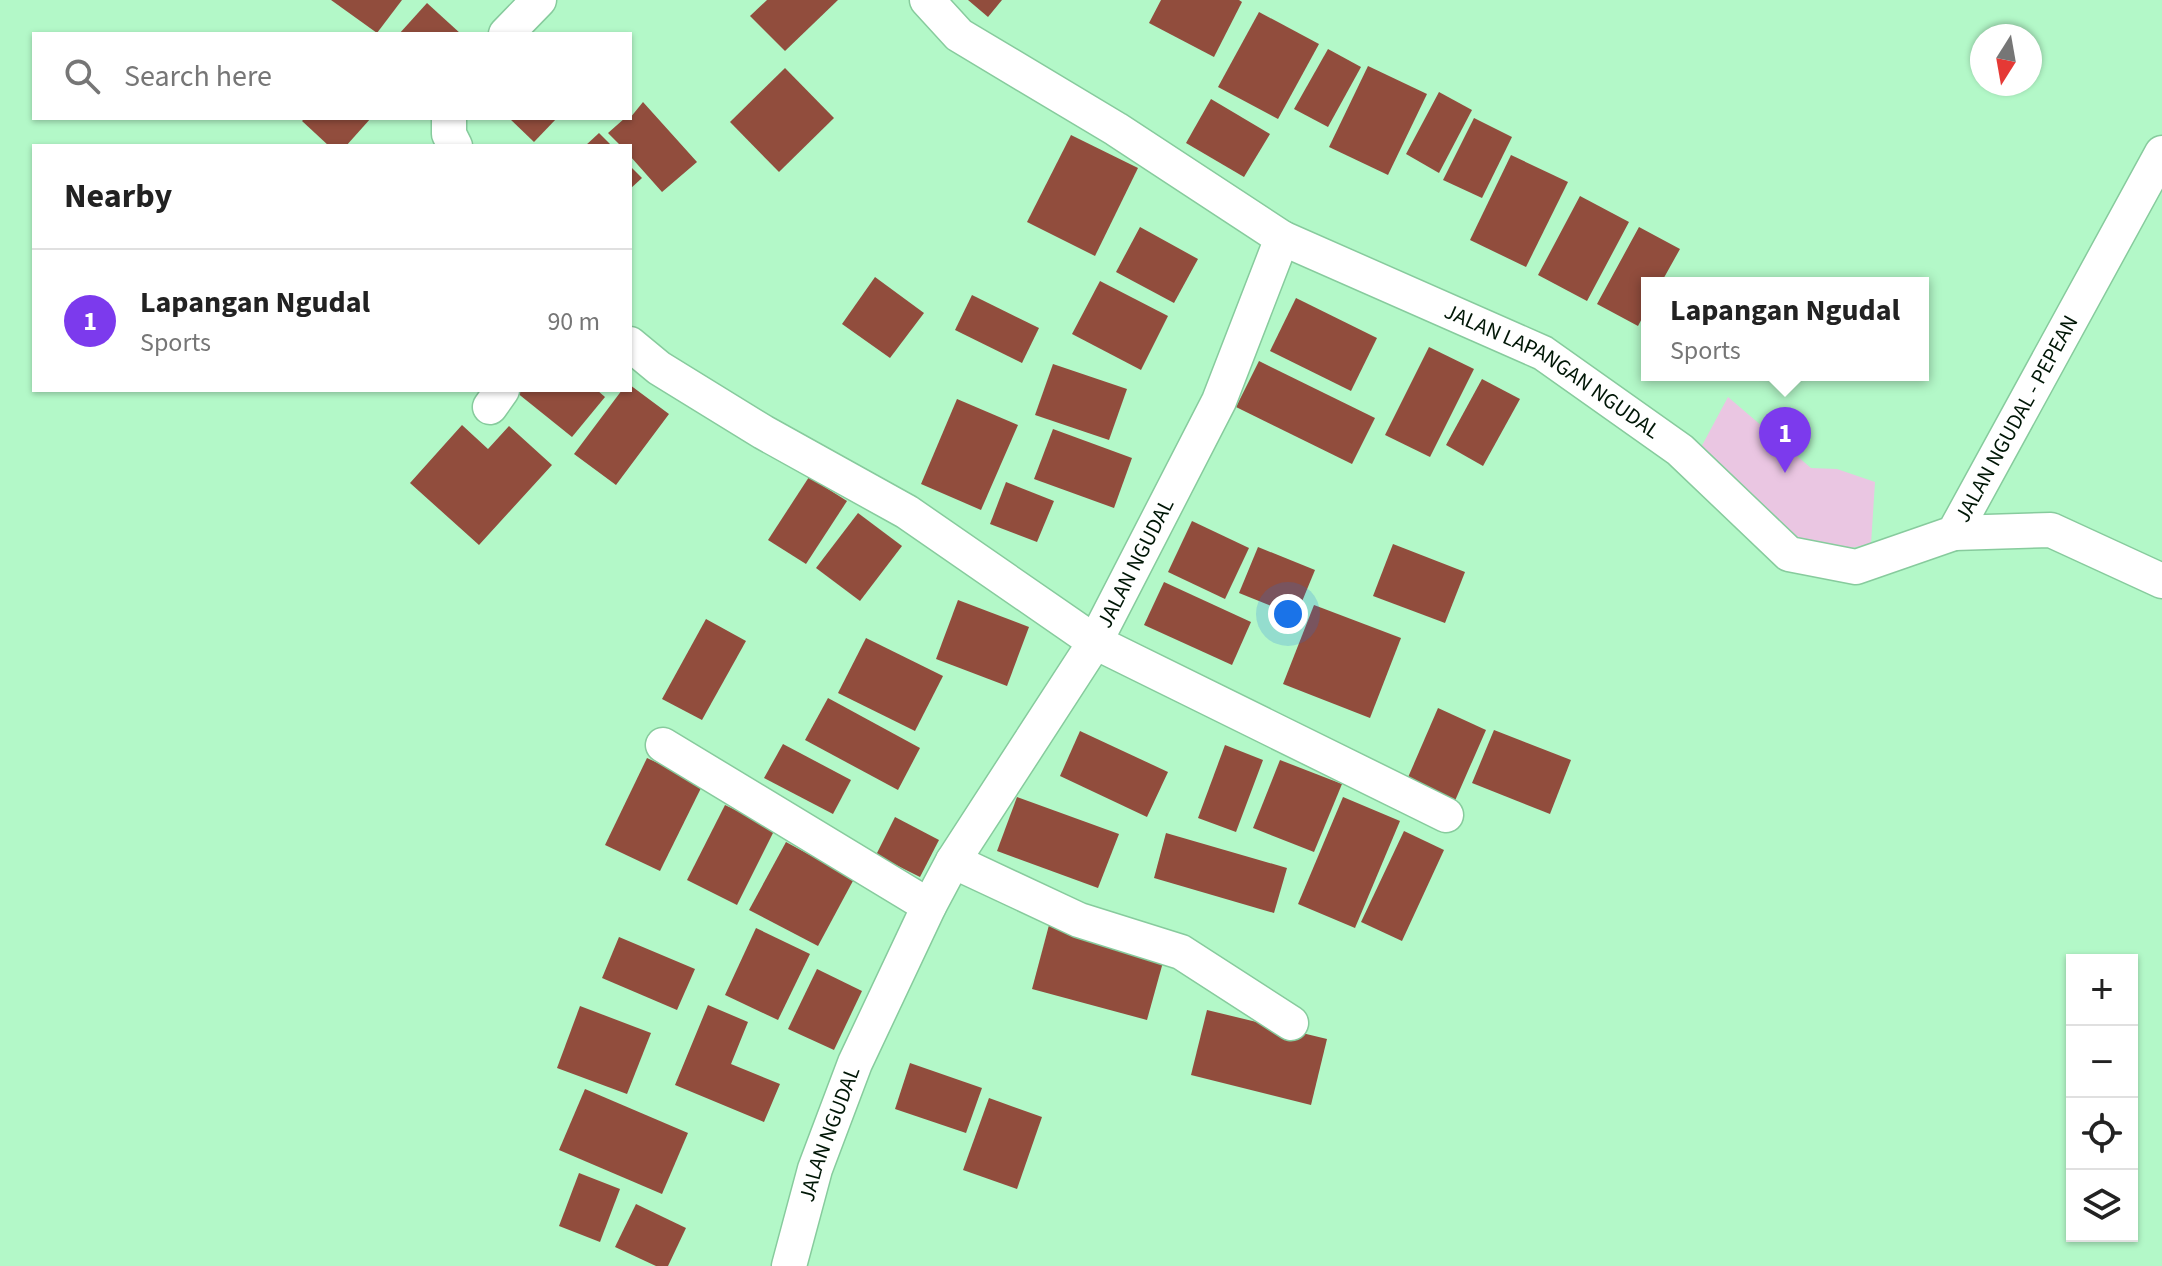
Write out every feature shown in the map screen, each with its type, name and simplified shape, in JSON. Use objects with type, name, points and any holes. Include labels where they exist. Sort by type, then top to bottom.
[{"type":"street","points":[[927,0],[959,35],[1116,129],[1282,238]]},
{"type":"street","points":[[508,32],[531,3]]},
{"type":"street","points":[[449,120],[455,144]]},
{"type":"street","name":"JALAN NGUDAL - PEPEAN","points":[[1789,554],[1856,567],[1954,533],[2162,153]]},
{"type":"street","name":"JALAN LAPANGAN NGUDAL","points":[[1282,238],[1543,353],[1680,450],[1789,554]]},
{"type":"street","name":"JALAN NGUDAL","points":[[789,1266],[815,1169],[855,1063],[929,906],[953,861],[1095,642],[1219,401],[1282,238]]},
{"type":"street","points":[[632,346],[659,368],[763,432],[907,512],[1095,642],[1446,815]]},
{"type":"street","points":[[1954,533],[2051,530],[2162,581]]},
{"type":"street","points":[[663,745],[929,906]]},
{"type":"street","points":[[953,861],[1079,920],[1181,952],[1291,1023]]},
{"type":"shaded area","points":[[1728,397],[1811,468],[1837,469],[1875,482],[1871,544],[1840,550],[1804,545],[1698,453]]},
{"type":"building","points":[[331,0],[402,0],[376,32]]},
{"type":"building","points":[[767,0],[838,0],[785,51],[750,16]]},
{"type":"building","points":[[968,0],[1002,0],[988,17]]},
{"type":"building","points":[[1161,0],[1242,2],[1214,57],[1149,23]]},
{"type":"building","points":[[427,3],[459,32],[401,32]]},
{"type":"building","points":[[1259,12],[1319,44],[1278,119],[1218,87]]},
{"type":"building","points":[[1328,49],[1361,67],[1328,127],[1294,109]]},
{"type":"building","points":[[1368,66],[1427,94],[1388,175],[1329,147]]},
{"type":"building","points":[[785,68],[834,118],[779,172],[730,122]]},
{"type":"building","points":[[1439,92],[1472,110],[1439,173],[1406,154]]},
{"type":"building","points":[[1211,99],[1270,134],[1244,177],[1186,143]]},
{"type":"building","points":[[643,102],[697,162],[662,192],[632,158],[632,144],[619,144],[608,133],[623,120],[632,120]]},
{"type":"building","points":[[1474,118],[1512,137],[1482,198],[1443,180]]},
{"type":"building","points":[[369,120],[348,144],[327,144],[302,121]]},
{"type":"building","points":[[511,120],[555,120],[534,142]]},
{"type":"building","points":[[599,133],[610,144],[587,144]]},
{"type":"building","points":[[1071,135],[1138,168],[1095,256],[1027,222]]},
{"type":"building","points":[[1511,155],[1568,182],[1526,267],[1470,240]]},
{"type":"building","points":[[632,168],[642,178],[632,187]]},
{"type":"building","points":[[1580,196],[1629,222],[1587,301],[1538,275]]},
{"type":"building","points":[[1140,227],[1198,259],[1174,303],[1116,272]]},
{"type":"building","points":[[1639,227],[1680,249],[1664,277],[1641,277],[1641,320],[1638,326],[1597,304]]},
{"type":"building","points":[[875,277],[924,313],[890,358],[842,324]]},
{"type":"building","points":[[1100,281],[1168,316],[1141,370],[1072,334]]},
{"type":"building","points":[[972,295],[1039,328],[1022,363],[955,330]]},
{"type":"building","points":[[1296,298],[1377,338],[1351,391],[1270,351]]},
{"type":"building","points":[[1429,347],[1474,369],[1430,457],[1385,435]]},
{"type":"building","points":[[1259,361],[1375,418],[1352,464],[1236,407]]},
{"type":"building","points":[[1053,364],[1127,389],[1109,440],[1035,415]]},
{"type":"building","points":[[1482,379],[1520,399],[1483,466],[1446,445]]},
{"type":"building","points":[[632,386],[669,414],[616,485],[574,454],[620,392],[632,392]]},
{"type":"building","points":[[516,392],[599,392],[605,397],[572,437]]},
{"type":"building","points":[[957,399],[1018,425],[981,510],[921,484]]},
{"type":"building","points":[[462,425],[488,449],[509,426],[552,465],[479,545],[410,483]]},
{"type":"building","points":[[1053,429],[1132,458],[1114,508],[1034,479]]},
{"type":"building","points":[[809,477],[847,501],[806,564],[768,540]]},
{"type":"building","points":[[1006,482],[1054,501],[1037,542],[990,524]]},
{"type":"building","points":[[858,513],[902,546],[860,601],[816,568]]},
{"type":"building","points":[[1192,521],[1249,548],[1225,599],[1168,572]]},
{"type":"building","points":[[1393,544],[1465,572],[1445,623],[1373,596]]},
{"type":"building","points":[[1258,547],[1315,570],[1296,616],[1239,593]]},
{"type":"building","points":[[1164,582],[1251,622],[1232,665],[1144,625]]},
{"type":"building","points":[[958,600],[1029,627],[1007,686],[936,659]]},
{"type":"building","points":[[1314,605],[1401,638],[1370,718],[1283,684]]},
{"type":"building","points":[[706,619],[746,641],[702,720],[662,699]]},
{"type":"building","points":[[866,638],[943,676],[915,731],[838,693]]},
{"type":"building","points":[[828,698],[920,748],[898,790],[805,740]]},
{"type":"building","points":[[1438,708],[1486,730],[1454,803],[1406,782]]},
{"type":"building","points":[[1494,730],[1571,760],[1550,814],[1472,783]]},
{"type":"building","points":[[1080,731],[1168,772],[1147,817],[1060,776]]},
{"type":"building","points":[[783,744],[851,780],[833,814],[764,778]]},
{"type":"building","points":[[1225,745],[1263,760],[1236,832],[1198,818]]},
{"type":"building","points":[[647,758],[703,784],[660,871],[605,845]]},
{"type":"building","points":[[1280,760],[1342,784],[1314,852],[1253,828]]},
{"type":"building","points":[[1017,797],[1119,834],[1098,888],[997,851]]},
{"type":"building","points":[[1343,797],[1400,821],[1355,928],[1298,904]]},
{"type":"building","points":[[725,805],[775,829],[737,905],[687,880]]},
{"type":"building","points":[[895,817],[939,840],[920,877],[876,855]]},
{"type":"building","points":[[1404,831],[1444,850],[1402,941],[1361,922]]},
{"type":"building","points":[[1166,833],[1287,868],[1274,913],[1154,878]]},
{"type":"building","points":[[786,842],[854,879],[818,946],[749,910]]},
{"type":"building","points":[[1049,925],[1165,955],[1147,1020],[1032,989]]},
{"type":"building","points":[[756,928],[810,954],[778,1020],[725,995]]},
{"type":"building","points":[[619,937],[695,969],[677,1010],[602,978]]},
{"type":"building","points":[[817,969],[862,991],[834,1050],[788,1029]]},
{"type":"building","points":[[708,1005],[748,1022],[731,1064],[780,1084],[764,1122],[675,1085]]},
{"type":"building","points":[[580,1006],[651,1033],[627,1094],[557,1068]]},
{"type":"building","points":[[1207,1010],[1327,1039],[1311,1105],[1191,1075]]},
{"type":"building","points":[[910,1063],[982,1088],[966,1133],[895,1109]]},
{"type":"building","points":[[585,1089],[688,1133],[662,1194],[559,1150]]},
{"type":"building","points":[[989,1098],[1042,1117],[1017,1189],[963,1170]]},
{"type":"building","points":[[579,1173],[620,1189],[600,1242],[559,1226]]},
{"type":"building","points":[[636,1204],[686,1228],[668,1266],[656,1266],[615,1247]]},
{"type":"place","name":"Lapangan Ngudal","points":[[1785,473]]}]
